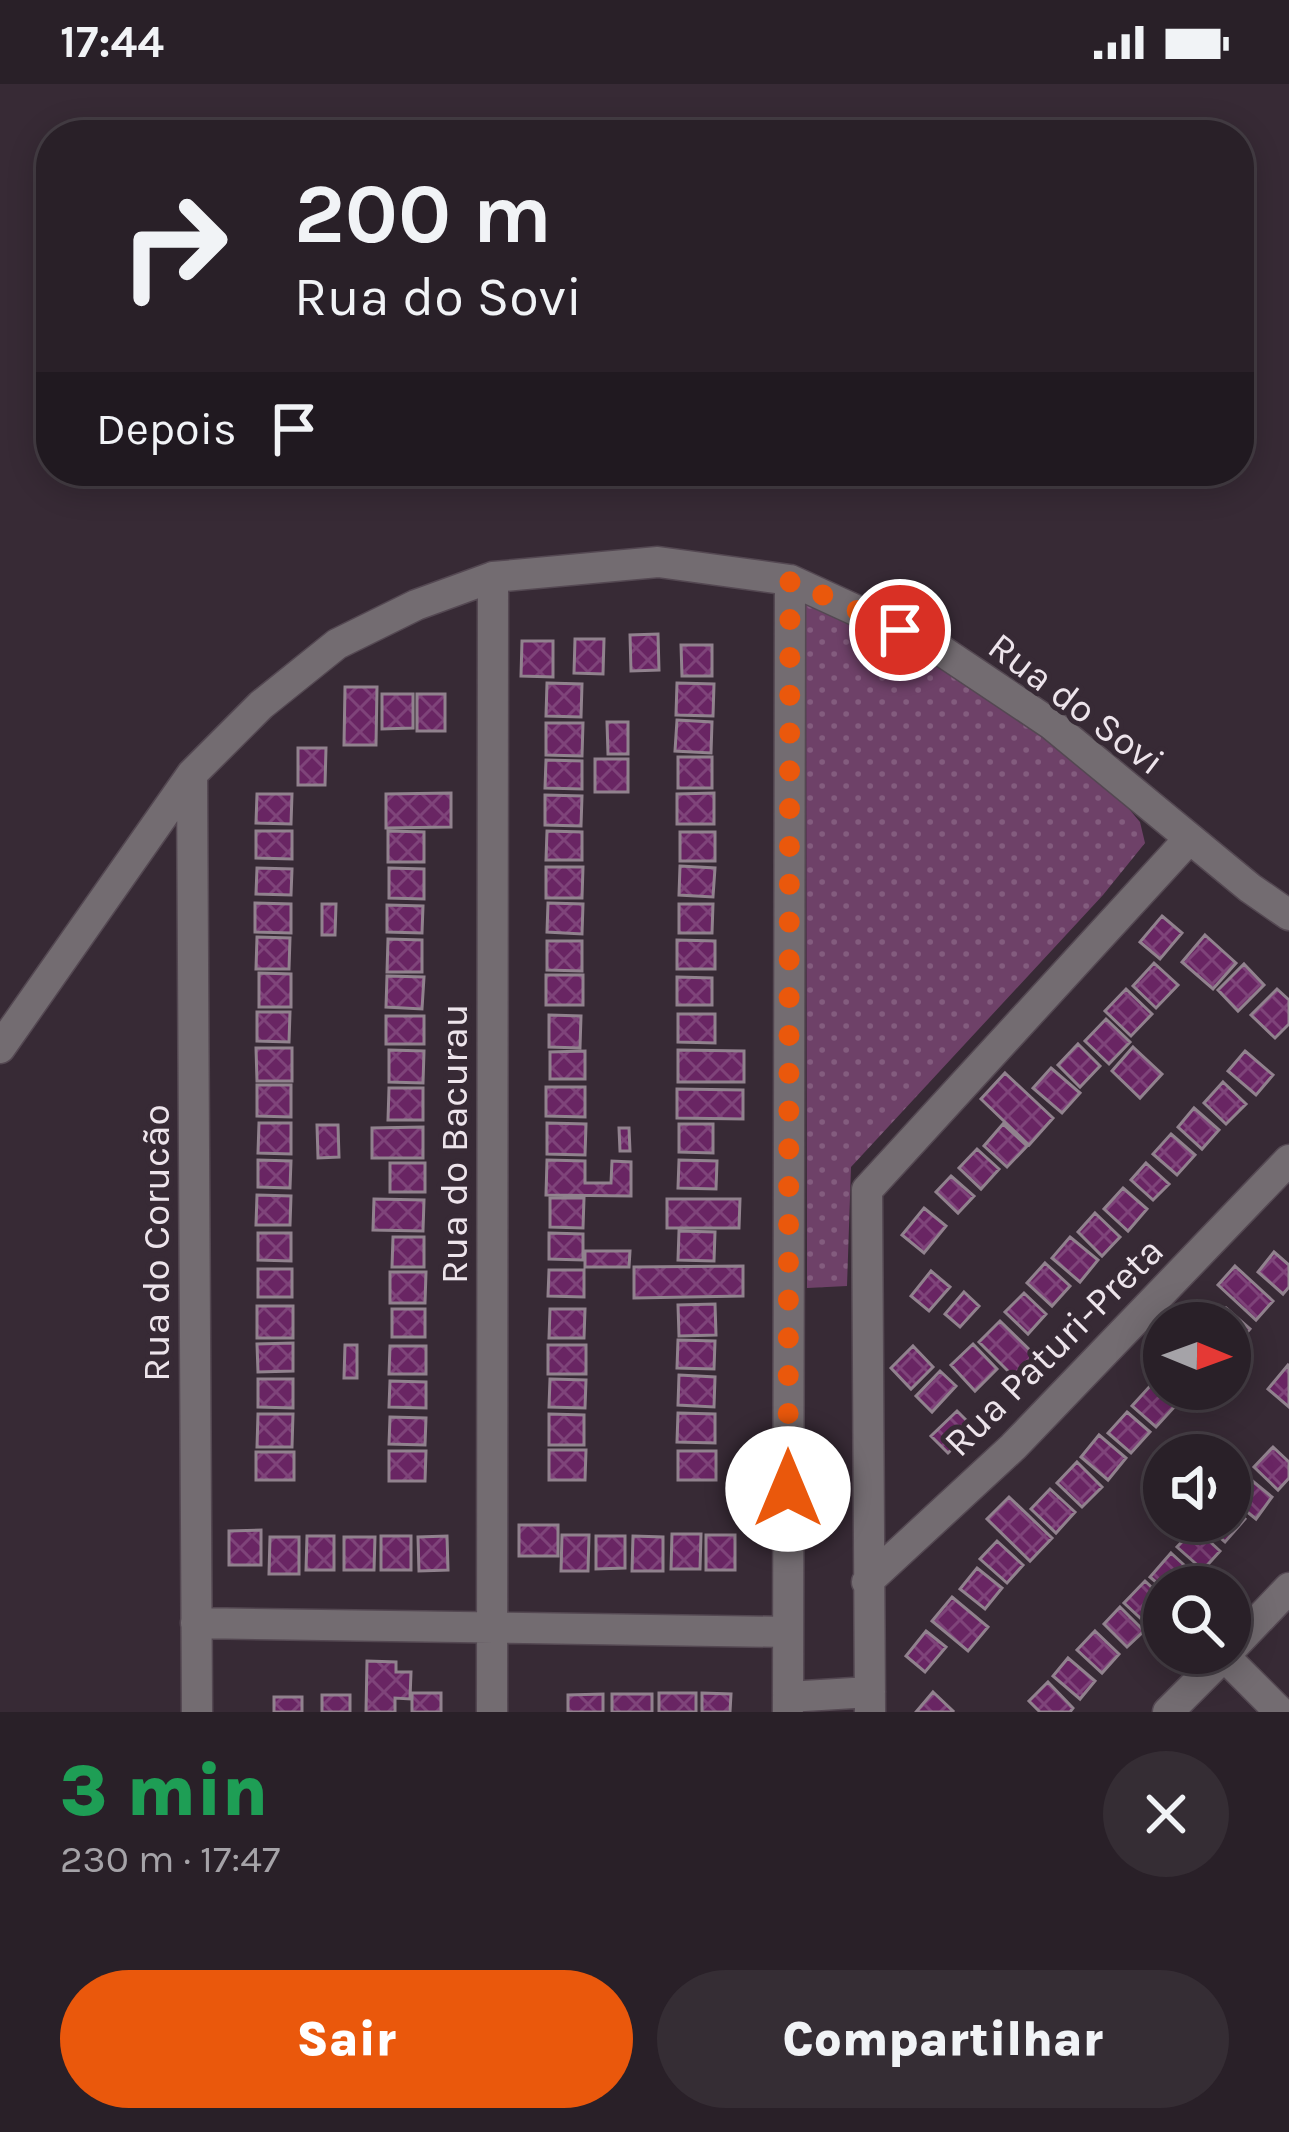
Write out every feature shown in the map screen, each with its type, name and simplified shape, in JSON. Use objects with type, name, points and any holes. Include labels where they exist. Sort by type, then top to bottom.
[{"type":"street","name":"Rua do Sovi","points":[[0,1048],[192,774],[261,705],[338,644],[416,605],[493,577],[658,562],[790,580],[936,647],[1051,724],[1289,915]]},
{"type":"street","name":"Rua do Bacurau","points":[[492,1712],[493,577]]},
{"type":"street","points":[[790,580],[788,1704],[870,1702],[867,1190],[1189,839]]},
{"type":"street","name":"Rua do Corucão","points":[[192,774],[197,1712]]},
{"type":"street","name":"Rua Paturi-Preta","points":[[867,1582],[1012,1447],[1289,1160]]},
{"type":"street","points":[[1251,1628],[1289,1588]]},
{"type":"street","points":[[196,1623],[788,1632]]},
{"type":"street","points":[[1168,1712],[1206,1674]]},
{"type":"street","points":[[1246,1674],[1280,1712]]},
{"type":"shaded area","points":[[806,602],[925,658],[1006,709],[1118,796],[1140,822],[1145,843],[1103,895],[851,1167],[847,1286],[807,1288]]},
{"type":"building","points":[[658,634],[659,670],[631,671],[630,635]]},
{"type":"building","points":[[575,639],[604,639],[603,674],[574,673]]},
{"type":"building","points":[[522,641],[553,641],[553,677],[521,676]]},
{"type":"building","points":[[681,645],[712,645],[712,676],[682,676]]},
{"type":"building","points":[[547,683],[582,684],[581,717],[546,716]]},
{"type":"building","points":[[677,683],[714,684],[713,716],[676,715]]},
{"type":"building","points":[[345,687],[377,687],[376,745],[344,745]]},
{"type":"building","points":[[382,694],[413,694],[413,728],[382,729]]},
{"type":"building","points":[[417,694],[445,694],[445,731],[417,731]]},
{"type":"building","points":[[677,720],[712,722],[711,753],[675,751]]},
{"type":"building","points":[[607,722],[628,722],[628,754],[608,754]]},
{"type":"building","points":[[546,723],[583,723],[582,756],[546,755]]},
{"type":"building","points":[[298,748],[326,748],[325,785],[298,785]]},
{"type":"building","points":[[678,757],[712,757],[712,788],[678,788]]},
{"type":"building","points":[[595,759],[628,759],[628,792],[595,792]]},
{"type":"building","points":[[546,760],[582,761],[582,789],[545,788]]},
{"type":"building","points":[[451,793],[451,827],[386,828],[386,794]]},
{"type":"building","points":[[714,793],[714,824],[677,824],[677,794]]},
{"type":"building","points":[[257,794],[292,794],[291,824],[256,823]]},
{"type":"building","points":[[545,795],[582,796],[581,826],[545,825]]},
{"type":"building","points":[[256,831],[292,831],[292,859],[256,858]]},
{"type":"building","points":[[388,831],[424,832],[424,862],[388,862]]},
{"type":"building","points":[[547,831],[582,832],[582,860],[546,860]]},
{"type":"building","points":[[680,832],[715,832],[715,861],[680,861]]},
{"type":"building","points":[[680,866],[715,868],[713,897],[679,895]]},
{"type":"building","points":[[546,867],[583,867],[582,898],[546,898]]},
{"type":"building","points":[[257,868],[292,869],[291,895],[256,894]]},
{"type":"building","points":[[389,868],[424,869],[424,899],[389,898]]},
{"type":"building","points":[[255,903],[291,904],[291,933],[255,932]]},
{"type":"building","points":[[548,903],[583,904],[582,934],[547,932]]},
{"type":"building","points":[[322,904],[336,904],[335,935],[322,935]]},
{"type":"building","points":[[679,904],[713,904],[712,933],[679,933]]},
{"type":"building","points":[[387,905],[423,906],[422,933],[387,932]]},
{"type":"building","points":[[1162,916],[1182,933],[1160,959],[1140,942]]},
{"type":"building","points":[[1205,935],[1236,963],[1213,989],[1182,962]]},
{"type":"building","points":[[257,937],[290,938],[289,969],[256,969]]},
{"type":"building","points":[[388,939],[422,940],[422,972],[387,972]]},
{"type":"building","points":[[677,940],[715,941],[715,969],[677,969]]},
{"type":"building","points":[[547,941],[582,941],[582,971],[547,970]]},
{"type":"building","points":[[1154,963],[1178,985],[1156,1008],[1133,986]]},
{"type":"building","points":[[1244,964],[1264,985],[1238,1011],[1218,990]]},
{"type":"building","points":[[259,973],[291,974],[291,1007],[259,1007]]},
{"type":"building","points":[[546,975],[583,975],[583,1005],[546,1005]]},
{"type":"building","points":[[387,976],[424,977],[422,1009],[386,1007]]},
{"type":"building","points":[[677,977],[712,978],[712,1005],[677,1005]]},
{"type":"building","points":[[1126,989],[1152,1014],[1131,1036],[1105,1011]]},
{"type":"building","points":[[1277,989],[1289,1000],[1289,1024],[1275,1038],[1251,1015]]},
{"type":"building","points":[[257,1012],[290,1012],[289,1042],[257,1041]]},
{"type":"building","points":[[678,1014],[715,1014],[715,1043],[678,1042]]},
{"type":"building","points":[[549,1015],[581,1016],[580,1048],[549,1047]]},
{"type":"building","points":[[386,1016],[424,1016],[424,1044],[386,1044]]},
{"type":"building","points":[[1106,1019],[1130,1042],[1109,1064],[1085,1041]]},
{"type":"building","points":[[1078,1044],[1100,1066],[1080,1087],[1058,1065]]},
{"type":"building","points":[[1133,1047],[1162,1074],[1140,1098],[1112,1071]]},
{"type":"building","points":[[256,1048],[292,1048],[292,1081],[257,1081]]},
{"type":"building","points":[[389,1050],[424,1051],[423,1083],[389,1082]]},
{"type":"building","points":[[678,1050],[744,1051],[744,1082],[678,1082]]},
{"type":"building","points":[[585,1051],[585,1079],[550,1079],[550,1052]]},
{"type":"building","points":[[1245,1051],[1273,1075],[1256,1095],[1228,1071]]},
{"type":"building","points":[[1051,1068],[1080,1093],[1062,1113],[1033,1088]]},
{"type":"building","points":[[1005,1073],[1053,1118],[1029,1145],[981,1099]]},
{"type":"building","points":[[1223,1082],[1246,1104],[1226,1124],[1204,1103]]},
{"type":"building","points":[[257,1085],[291,1085],[291,1117],[257,1116]]},
{"type":"building","points":[[546,1087],[585,1087],[585,1117],[546,1116]]},
{"type":"building","points":[[389,1088],[423,1088],[423,1120],[388,1120]]},
{"type":"building","points":[[677,1089],[743,1090],[743,1119],[677,1118]]},
{"type":"building","points":[[1194,1108],[1219,1130],[1202,1149],[1178,1127]]},
{"type":"building","points":[[259,1123],[291,1123],[291,1154],[258,1153]]},
{"type":"building","points":[[547,1123],[586,1124],[585,1155],[547,1154]]},
{"type":"building","points":[[679,1124],[713,1124],[713,1153],[679,1152]]},
{"type":"building","points":[[1003,1124],[1027,1146],[1007,1167],[984,1146]]},
{"type":"building","points":[[317,1125],[338,1125],[339,1157],[318,1158]]},
{"type":"building","points":[[423,1127],[423,1158],[372,1158],[372,1128]]},
{"type":"building","points":[[619,1128],[629,1128],[630,1151],[620,1151]]},
{"type":"building","points":[[1171,1134],[1195,1155],[1177,1175],[1153,1154]]},
{"type":"building","points":[[977,1149],[999,1169],[981,1189],[959,1168]]},
{"type":"building","points":[[258,1160],[291,1161],[290,1188],[258,1187]]},
{"type":"building","points":[[547,1160],[585,1161],[585,1183],[611,1183],[612,1161],[631,1162],[631,1196],[546,1195]]},
{"type":"building","points":[[679,1160],[717,1161],[716,1189],[678,1188]]},
{"type":"building","points":[[390,1163],[425,1163],[425,1192],[390,1192]]},
{"type":"building","points":[[1146,1163],[1169,1184],[1153,1200],[1131,1180]]},
{"type":"building","points":[[951,1176],[974,1196],[958,1213],[936,1192]]},
{"type":"building","points":[[1123,1188],[1147,1209],[1128,1231],[1104,1209]]},
{"type":"building","points":[[257,1195],[291,1196],[290,1225],[256,1225]]},
{"type":"building","points":[[550,1198],[584,1198],[583,1228],[550,1227]]},
{"type":"building","points":[[374,1199],[424,1200],[423,1231],[373,1230]]},
{"type":"building","points":[[667,1199],[740,1199],[739,1228],[667,1228]]},
{"type":"building","points":[[924,1208],[946,1226],[924,1253],[902,1235]]},
{"type":"building","points":[[1095,1213],[1120,1237],[1102,1256],[1078,1232]]},
{"type":"building","points":[[679,1231],[715,1232],[714,1261],[678,1260]]},
{"type":"building","points":[[258,1233],[291,1233],[291,1261],[258,1260]]},
{"type":"building","points":[[549,1233],[583,1234],[583,1260],[549,1259]]},
{"type":"building","points":[[393,1237],[424,1237],[424,1267],[392,1267]]},
{"type":"building","points":[[1070,1237],[1098,1260],[1080,1282],[1052,1258]]},
{"type":"building","points":[[585,1251],[630,1251],[629,1267],[585,1267]]},
{"type":"building","points":[[1274,1252],[1289,1265],[1289,1287],[1283,1294],[1258,1272]]},
{"type":"building","points":[[1045,1263],[1070,1286],[1052,1306],[1027,1283]]},
{"type":"building","points":[[743,1266],[743,1296],[634,1298],[634,1267]]},
{"type":"building","points":[[1235,1266],[1273,1301],[1256,1320],[1251,1302],[1236,1302],[1218,1285]]},
{"type":"building","points":[[258,1269],[292,1269],[292,1297],[258,1297]]},
{"type":"building","points":[[549,1270],[584,1270],[584,1297],[548,1296]]},
{"type":"building","points":[[931,1271],[950,1287],[929,1311],[911,1296]]},
{"type":"building","points":[[390,1272],[426,1272],[425,1303],[390,1303]]},
{"type":"building","points":[[964,1292],[979,1306],[960,1327],[945,1314]]},
{"type":"building","points":[[1024,1293],[1046,1314],[1028,1334],[1005,1312]]},
{"type":"building","points":[[715,1304],[716,1335],[679,1336],[678,1305]]},
{"type":"building","points":[[257,1306],[293,1306],[293,1338],[257,1338]]},
{"type":"building","points":[[392,1309],[425,1309],[425,1337],[392,1337]]},
{"type":"building","points":[[550,1309],[585,1309],[584,1338],[549,1338]]},
{"type":"building","points":[[1000,1321],[1040,1360],[1019,1382],[979,1342]]},
{"type":"building","points":[[678,1340],[715,1341],[714,1369],[677,1368]]},
{"type":"building","points":[[293,1343],[293,1371],[258,1372],[257,1344]]},
{"type":"building","points":[[973,1344],[997,1369],[975,1391],[951,1365]]},
{"type":"building","points":[[345,1345],[357,1345],[357,1378],[344,1378]]},
{"type":"building","points":[[548,1345],[586,1345],[586,1374],[548,1374]]},
{"type":"building","points":[[390,1346],[426,1346],[426,1374],[389,1374]]},
{"type":"building","points":[[913,1346],[933,1367],[911,1389],[891,1368]]},
{"type":"building","points":[[1289,1366],[1289,1407],[1268,1389]]},
{"type":"building","points":[[940,1371],[956,1386],[932,1412],[916,1396]]},
{"type":"building","points":[[679,1375],[715,1377],[714,1407],[678,1405]]},
{"type":"building","points":[[258,1379],[293,1379],[293,1408],[258,1407]]},
{"type":"building","points":[[550,1379],[586,1380],[585,1408],[549,1407]]},
{"type":"building","points":[[390,1381],[426,1382],[426,1408],[389,1407]]},
{"type":"building","points":[[1143,1394],[1143,1410],[1171,1410],[1156,1427],[1132,1406]]},
{"type":"building","points":[[957,1411],[974,1428],[948,1453],[931,1436]]},
{"type":"building","points":[[1127,1412],[1150,1432],[1143,1434],[1131,1453],[1108,1433]]},
{"type":"building","points":[[678,1413],[715,1414],[715,1443],[677,1442]]},
{"type":"building","points":[[258,1414],[293,1414],[292,1447],[257,1447]]},
{"type":"building","points":[[549,1414],[584,1415],[584,1445],[549,1445]]},
{"type":"building","points":[[390,1417],[426,1418],[425,1445],[389,1444]]},
{"type":"building","points":[[1099,1435],[1126,1458],[1108,1480],[1081,1457]]},
{"type":"building","points":[[1273,1447],[1289,1462],[1289,1478],[1278,1490],[1254,1467]]},
{"type":"building","points":[[549,1450],[586,1450],[585,1480],[549,1480]]},
{"type":"building","points":[[389,1451],[426,1451],[425,1481],[389,1481]]},
{"type":"building","points":[[678,1451],[716,1451],[716,1480],[678,1480]]},
{"type":"building","points":[[256,1452],[294,1452],[294,1480],[256,1480]]},
{"type":"building","points":[[1077,1462],[1102,1487],[1082,1507],[1057,1483]]},
{"type":"building","points":[[1251,1480],[1272,1497],[1256,1519],[1251,1515]]},
{"type":"building","points":[[1050,1489],[1075,1512],[1056,1533],[1031,1509]]},
{"type":"building","points":[[1009,1497],[1052,1538],[1030,1561],[987,1519]]},
{"type":"building","points":[[519,1525],[558,1525],[558,1556],[519,1556]]},
{"type":"building","points":[[261,1530],[261,1565],[229,1565],[229,1531]]},
{"type":"building","points":[[672,1534],[701,1534],[700,1569],[671,1569]]},
{"type":"building","points":[[562,1535],[589,1535],[588,1571],[561,1571]]},
{"type":"building","points":[[706,1535],[735,1535],[735,1570],[706,1570]]},
{"type":"building","points":[[307,1536],[334,1536],[334,1570],[306,1570]]},
{"type":"building","points":[[381,1536],[411,1536],[411,1570],[381,1570]]},
{"type":"building","points":[[447,1536],[448,1570],[419,1571],[418,1537]]},
{"type":"building","points":[[596,1536],[625,1536],[625,1568],[596,1569]]},
{"type":"building","points":[[633,1536],[663,1537],[663,1571],[632,1571]]},
{"type":"building","points":[[270,1537],[299,1537],[299,1574],[269,1574]]},
{"type":"building","points":[[344,1537],[375,1537],[374,1570],[344,1570]]},
{"type":"building","points":[[997,1541],[1023,1565],[1007,1583],[980,1559]]},
{"type":"building","points":[[1182,1542],[1210,1542],[1220,1551],[1207,1566],[1198,1566],[1177,1547]]},
{"type":"building","points":[[1171,1553],[1185,1566],[1160,1566]]},
{"type":"building","points":[[977,1568],[1002,1588],[985,1609],[960,1589]]},
{"type":"building","points":[[1143,1583],[1143,1621],[1124,1603]]},
{"type":"building","points":[[952,1597],[988,1627],[968,1651],[932,1621]]},
{"type":"building","points":[[1120,1607],[1143,1632],[1127,1647],[1104,1624]]},
{"type":"building","points":[[926,1631],[946,1647],[925,1672],[906,1656]]},
{"type":"building","points":[[1095,1631],[1119,1654],[1102,1673],[1077,1650]]},
{"type":"building","points":[[1068,1658],[1095,1681],[1080,1699],[1053,1676]]},
{"type":"building","points":[[367,1661],[396,1662],[396,1672],[411,1672],[410,1699],[395,1698],[395,1712],[366,1712]]},
{"type":"building","points":[[1048,1682],[1073,1708],[1070,1712],[1040,1712],[1029,1701]]},
{"type":"building","points":[[933,1692],[953,1711],[952,1712],[916,1712]]},
{"type":"building","points":[[412,1693],[441,1693],[441,1712],[412,1712]]},
{"type":"building","points":[[659,1693],[696,1693],[696,1712],[659,1712]]},
{"type":"building","points":[[702,1693],[731,1694],[730,1712],[702,1712]]},
{"type":"building","points":[[603,1694],[603,1712],[568,1712],[568,1695]]},
{"type":"building","points":[[612,1694],[652,1694],[652,1712],[612,1712]]},
{"type":"building","points":[[322,1695],[350,1695],[350,1712],[322,1712]]},
{"type":"building","points":[[274,1697],[302,1697],[302,1712],[274,1712]]},
{"type":"route","points":[[788,1489],[790,580],[900,630]]}]
